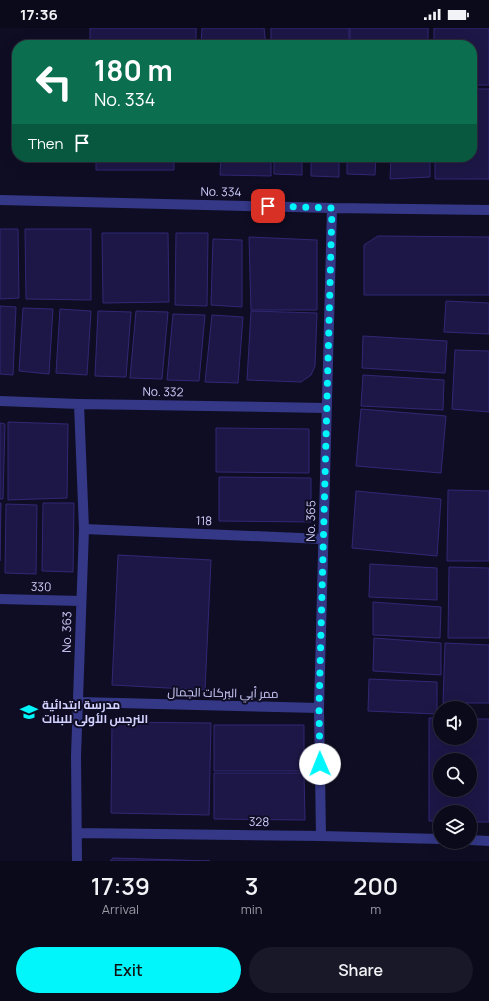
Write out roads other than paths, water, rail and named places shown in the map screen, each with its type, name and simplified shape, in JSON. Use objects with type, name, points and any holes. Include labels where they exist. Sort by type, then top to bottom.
[{"type":"street","name":"No. 334","points":[[0,200],[332,208],[489,210]]},
{"type":"street","name":"No. 365","points":[[321,836],[319,708],[332,208]]},
{"type":"street","name":"No. 332","points":[[0,402],[326,408]]},
{"type":"street","name":"No. 363","points":[[77,861],[76,756],[84,529],[79,404]]},
{"type":"street","name":"118","points":[[84,529],[323,539]]},
{"type":"street","name":"330","points":[[0,599],[81,601]]},
{"type":"street","name":"ممر أبي البركات الجمال","points":[[79,702],[319,708]]},
{"type":"street","name":"328","points":[[77,833],[433,839]]},
{"type":"street","points":[[477,840],[489,841]]},
{"type":"place","name":"مدرسة ابتدائية النرجس الأولى للبنات","points":[[29,712]]}]
